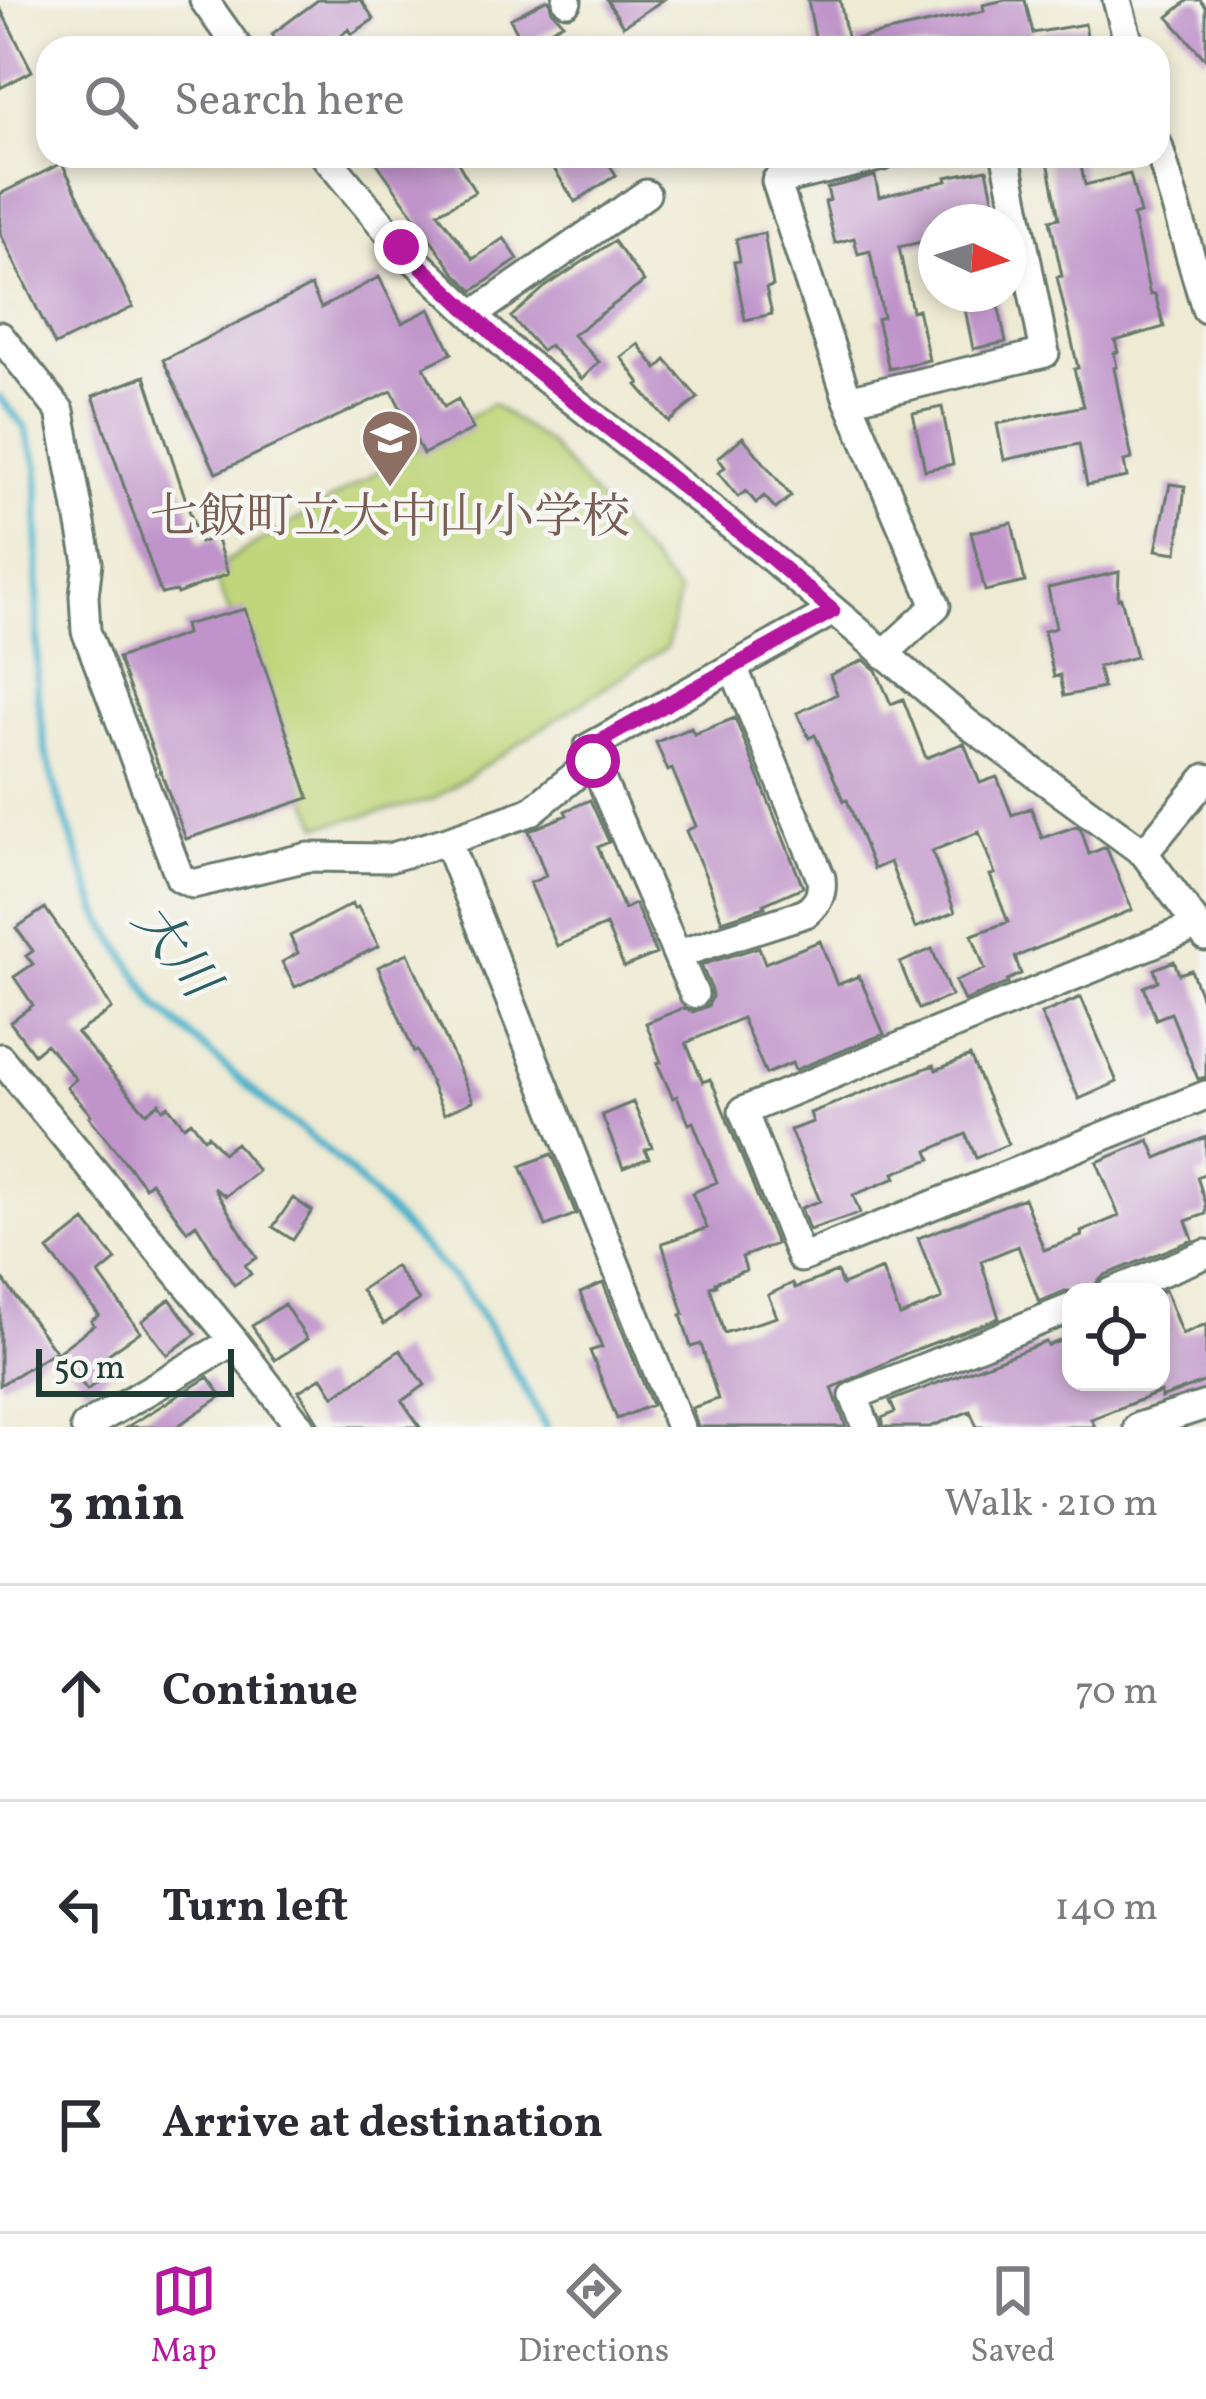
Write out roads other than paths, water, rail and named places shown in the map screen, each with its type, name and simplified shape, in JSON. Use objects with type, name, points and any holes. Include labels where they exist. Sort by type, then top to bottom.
[{"type":"street","points":[[204,0],[230,36]]},
{"type":"street","points":[[1117,0],[1127,36]]},
{"type":"street","points":[[336,168],[401,247],[511,351],[762,550],[968,724],[1144,853],[1202,931],[743,1111],[801,1258],[1206,1096]]},
{"type":"street","points":[[832,168],[776,181],[848,400],[936,606],[884,654]]},
{"type":"street","points":[[848,400],[1045,353],[1008,168]]},
{"type":"street","points":[[1165,168],[1206,309]]},
{"type":"street","points":[[472,315],[646,194]]},
{"type":"street","points":[[0,336],[60,411],[88,562],[86,631],[180,878],[193,884],[308,857],[389,858],[447,842],[530,812],[593,761]]},
{"type":"street","points":[[694,994],[588,748],[833,611]]},
{"type":"street","points":[[678,954],[806,913],[819,901],[822,888],[733,667]]},
{"type":"street","points":[[1144,853],[1206,778]]},
{"type":"street","points":[[447,842],[680,1427]]},
{"type":"street","points":[[0,1058],[300,1427]]},
{"type":"street","points":[[1134,1283],[1206,1254]]},
{"type":"street","points":[[866,1427],[854,1396],[1062,1313]]},
{"type":"street","points":[[100,1423],[234,1341]]},
{"type":"street","points":[[1138,1427],[1206,1405]]},
{"type":"waterway","name":"大川","points":[[0,398],[24,426],[38,468],[37,692],[46,753],[98,913],[157,1006],[342,1164],[463,1288],[546,1427]]},
{"type":"place","name":"七飯町立大中山小学校","points":[[390,489]]}]
